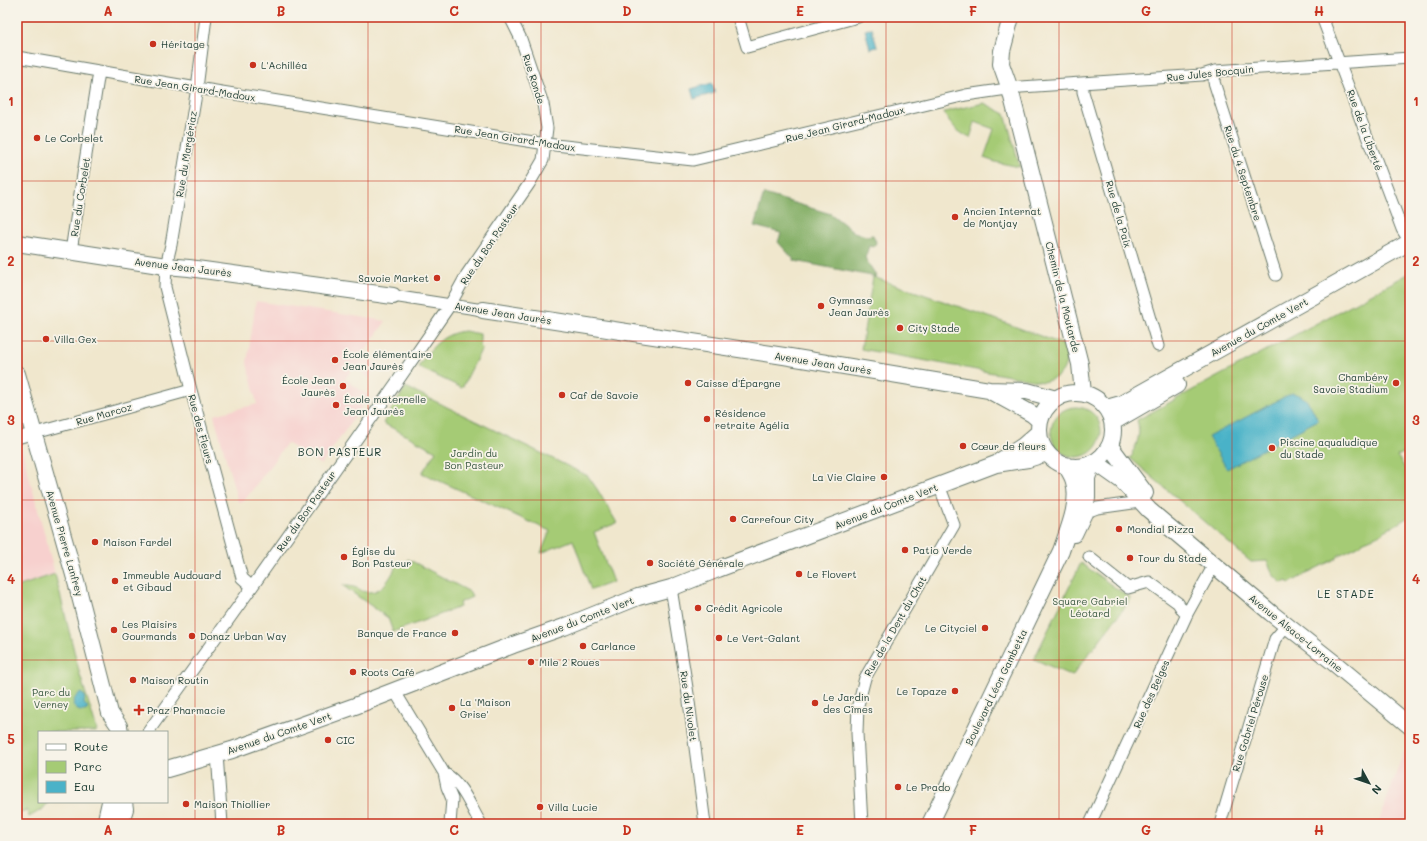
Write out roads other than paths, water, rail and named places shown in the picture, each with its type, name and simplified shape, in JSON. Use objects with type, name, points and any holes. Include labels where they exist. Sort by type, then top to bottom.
[{"type":"main road","name":"Chemin de la Moutarde","points":[[1003,17],[1005,39]]},
{"type":"main road","name":"Chemin de la Moutarde","points":[[1011,17],[1002,51],[1001,64],[1010,88],[1080,364],[1083,393]]},
{"type":"main road","name":"Avenue du Comte Vert","points":[[1110,415],[1120,404],[1410,242]]},
{"type":"main road","name":"Avenue Jean Jaurès","points":[[17,243],[166,266],[393,296]]},
{"type":"main road","name":"Avenue du Comte Vert","points":[[1110,415],[1410,254]]},
{"type":"main road","name":"Avenue Jean Jaurès","points":[[483,310],[989,390],[1027,390],[1056,399]]},
{"type":"main road","name":"Avenue Pierre Lanfrey","points":[[17,374],[78,589],[110,713],[109,731]]},
{"type":"main road","name":"Avenue Jean Jaurès","points":[[989,390],[1032,414],[1040,427]]},
{"type":"main road","points":[[1073,393],[1083,393],[1097,399],[1110,415],[1113,437],[1110,446],[1102,456],[1084,466],[1074,467],[1056,460],[1047,453],[1042,444],[1040,427],[1044,413],[1049,405],[1056,399],[1073,393]]},
{"type":"main road","name":"Avenue du Comte Vert","points":[[996,464],[1023,446],[1040,427]]},
{"type":"main road","name":"Avenue Alsace-Lorraine","points":[[1110,446],[1147,495],[1184,538]]},
{"type":"main road","name":"Avenue du Comte Vert","points":[[168,769],[232,750],[355,706],[564,627],[638,597],[671,588],[996,464],[1028,459],[1047,453]]},
{"type":"main road","name":"Avenue Alsace-Lorraine","points":[[1093,462],[1122,481],[1140,502],[1214,565],[1410,726]]},
{"type":"main road","name":"Boulevard Léon Gambetta","points":[[1061,551],[1074,535],[1084,514],[1088,478],[1093,462]]},
{"type":"main road","name":"Boulevard Léon Gambetta","points":[[930,824],[1061,551],[1071,521],[1076,496],[1074,481],[1066,465]]},
{"type":"main road","name":"Avenue Pierre Lanfrey","points":[[110,713],[119,726],[120,731]]},
{"type":"main road","points":[[105,824],[110,803]]},
{"type":"main road","points":[[120,824],[125,808],[124,803]]},
{"type":"street","name":"Rue du Margériaz","points":[[166,266],[171,245],[197,88],[206,17]]},
{"type":"street","name":"Rue Ronde","points":[[510,17],[521,39],[543,104],[547,128],[546,144]]},
{"type":"street","points":[[738,17],[747,47],[858,17]]},
{"type":"street","name":"Rue de la Liberté","points":[[1322,17],[1402,229],[1410,242]]},
{"type":"street","name":"Rue Jean Girard-Madoux","points":[[17,57],[99,72],[546,144],[693,160],[966,94],[1010,88]]},
{"type":"street","name":"Rue Jules Bocquin","points":[[1010,88],[1073,82],[1083,83],[1202,75],[1214,71],[1410,58]]},
{"type":"street","name":"Rue du 4 Septembre","points":[[1214,71],[1214,82],[1276,275]]},
{"type":"street","name":"Rue du Corbelet","points":[[71,251],[99,72]]},
{"type":"street","name":"Rue de la Paix","points":[[1083,83],[1086,99],[1158,346]]},
{"type":"street","name":"Rue du Bon Pasteur","points":[[149,731],[252,588],[450,305],[467,274],[529,184],[543,160],[546,144]]},
{"type":"street","name":"Rue des Fleurs","points":[[166,266],[165,287],[191,390],[242,578],[252,588]]},
{"type":"street","name":"Avenue Jean Jaurès","points":[[393,296],[483,310]]},
{"type":"street","name":"Rue Marcoz","points":[[17,438],[191,390]]},
{"type":"street","name":"Rue de la Dent du Chat","points":[[862,824],[857,733],[858,705],[865,678],[954,525],[939,485]]},
{"type":"street","points":[[1084,514],[1097,508],[1140,502]]},
{"type":"street","points":[[1089,557],[1128,588],[1149,582],[1178,603],[1183,611]]},
{"type":"street","name":"Rue des Belges","points":[[1090,824],[1188,612],[1214,565]]},
{"type":"street","name":"Rue du Nivolet","points":[[671,588],[688,694],[705,824]]},
{"type":"street","name":"Rue Gabriel Pérouse","points":[[1220,824],[1275,639],[1287,625]]},
{"type":"street","points":[[394,690],[444,773],[447,787],[452,799],[450,824]]},
{"type":"street","points":[[217,754],[222,824]]},
{"type":"street","points":[[444,773],[451,777],[460,788],[482,824]]},
{"type":"water","points":[[872,28],[877,47],[870,49],[865,30]]},
{"type":"water","points":[[712,83],[715,93],[694,99],[691,89]]},
{"type":"water","points":[[1292,393],[1302,396],[1308,402],[1318,420],[1227,469],[1208,437]]},
{"type":"water","points":[[81,693],[85,696],[84,704],[88,707],[87,710],[83,711],[77,710],[73,705],[78,695]]},
{"type":"place","name":"Héritage","points":[[153,44]]},
{"type":"place","name":"L'Achilléa","points":[[253,65]]},
{"type":"place","name":"Le Corbelet","points":[[37,138]]},
{"type":"place","name":"Ancien Internat de Montjay","points":[[955,217]]},
{"type":"place","name":"Savoie Market","points":[[437,278]]},
{"type":"place","name":"Gymnase Jean Jaurès","points":[[821,306]]},
{"type":"place","name":"City Stade","points":[[900,328]]},
{"type":"place","name":"Villa Gex","points":[[46,339]]},
{"type":"place","name":"École élémentaire Jean Jaurès","points":[[335,360]]},
{"type":"place","name":"Caisse d'Épargne","points":[[688,383]]},
{"type":"place","name":"Chambéry Savoie Stadium","points":[[1396,383]]},
{"type":"place","name":"École Jean Jaurès","points":[[343,386]]},
{"type":"place","name":"Caf de Savoie","points":[[562,395]]},
{"type":"place","name":"École maternelle Jean Jaurès","points":[[336,405]]},
{"type":"place","name":"Résidence retraite Agélia","points":[[707,419]]},
{"type":"place","name":"Cœur de fleurs","points":[[963,446]]},
{"type":"place","name":"Piscine aqualudique du Stade","points":[[1272,448]]},
{"type":"place","name":"La Vie Claire","points":[[884,477]]},
{"type":"place","name":"Carrefour City","points":[[733,519]]},
{"type":"place","name":"Mondial Pizza","points":[[1119,529]]},
{"type":"place","name":"Maison Fardel","points":[[95,542]]},
{"type":"place","name":"Patio Verde","points":[[905,550]]},
{"type":"place","name":"Église du Bon Pasteur","points":[[344,557]]},
{"type":"place","name":"Tour du Stade","points":[[1130,558]]},
{"type":"place","name":"Société Générale","points":[[650,563]]},
{"type":"place","name":"Le Flovert","points":[[799,574]]},
{"type":"place","name":"Immeuble Audouard et Gibaud","points":[[115,581]]},
{"type":"place","name":"Crédit Agricole","points":[[698,608]]},
{"type":"place","name":"Le Cityciel","points":[[985,628]]},
{"type":"place","name":"Les Plaisirs Gourmands","points":[[114,630]]},
{"type":"place","name":"Banque de France","points":[[455,633]]},
{"type":"place","name":"Donaz Urban Way","points":[[192,636]]},
{"type":"place","name":"Le Vert-Galant","points":[[719,638]]},
{"type":"place","name":"Carlance","points":[[583,646]]},
{"type":"place","name":"Mile 2 Roues","points":[[531,662]]},
{"type":"place","name":"Roots Café","points":[[353,672]]},
{"type":"place","name":"Maison Routin","points":[[133,680]]},
{"type":"place","name":"Le Topaze","points":[[955,691]]},
{"type":"place","name":"Le Jardin des Cîmes","points":[[815,703]]},
{"type":"place","name":"La 'Maison Grise'","points":[[452,708]]},
{"type":"place","name":"Praz Pharmacie","points":[[139,710]]},
{"type":"place","name":"CIC","points":[[328,740]]},
{"type":"place","name":"Le Prado","points":[[898,787]]},
{"type":"place","name":"Maison Thiollier","points":[[186,804]]},
{"type":"place","name":"Villa Lucie","points":[[540,807]]},
{"type":"district","name":"BON PASTEUR","points":[[340,451]]},
{"type":"district","name":"LE STADE","points":[[1346,593]]},
{"type":"park label","name":"Jardin du Bon Pasteur","points":[[474,458]]},
{"type":"park label","name":"Square Gabriel Léotard","points":[[1090,606]]},
{"type":"park label","name":"Parc du Verney","points":[[51,698]]}]
